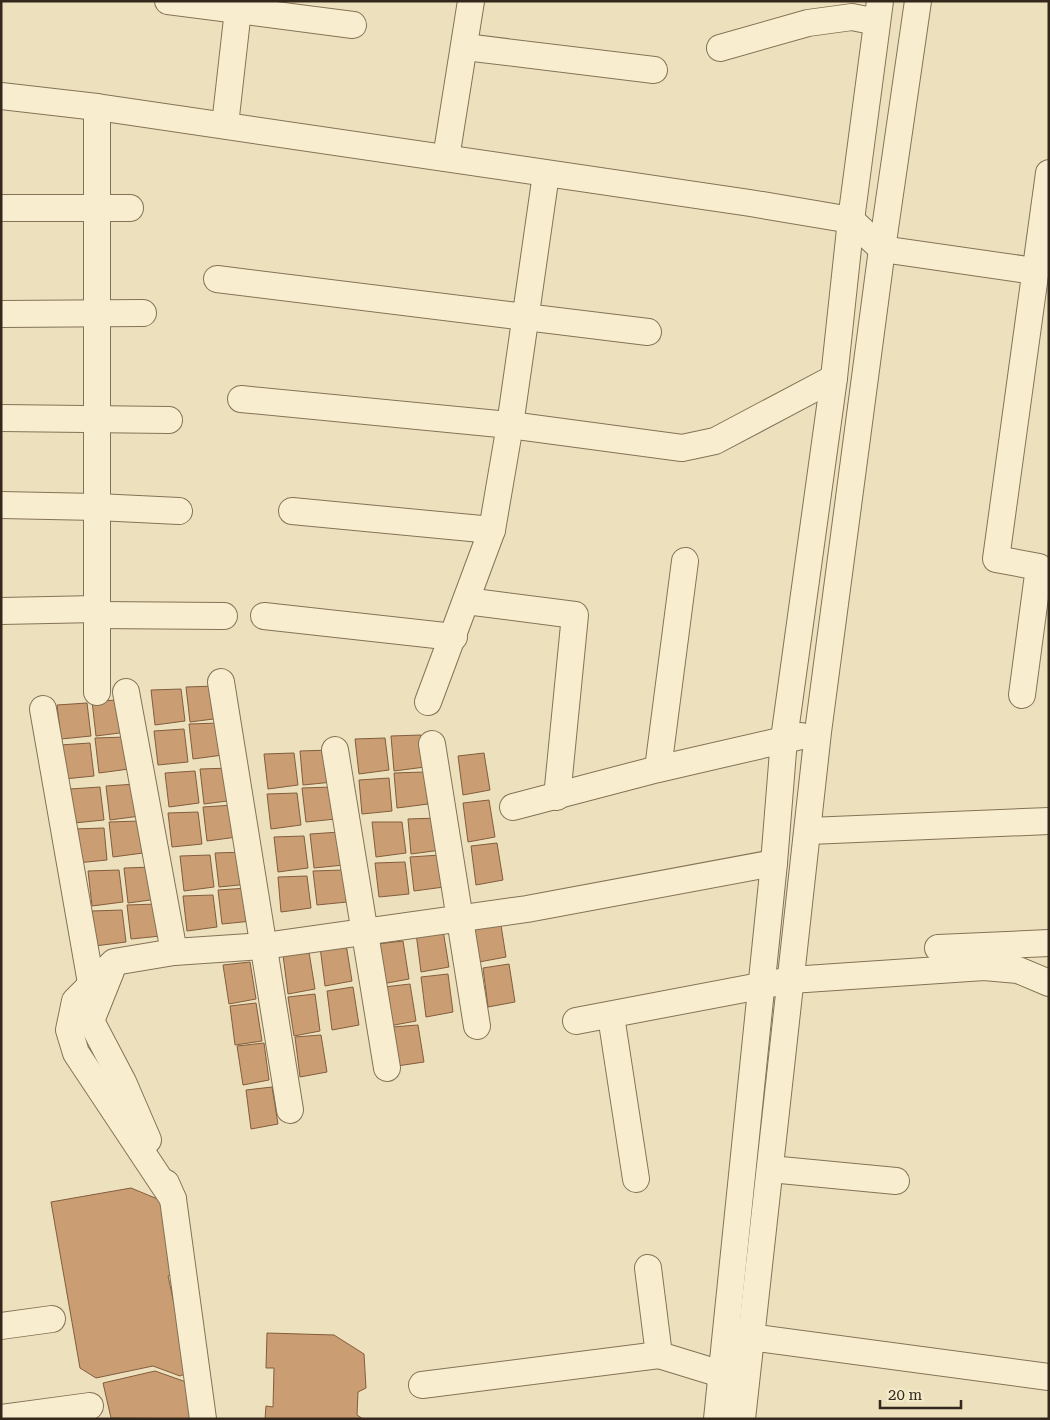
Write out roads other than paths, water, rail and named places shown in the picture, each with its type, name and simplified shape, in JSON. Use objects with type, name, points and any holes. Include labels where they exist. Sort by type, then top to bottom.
[{"type":"street","points":[[168,1],[239,6],[353,25]]},
{"type":"street","points":[[446,158],[471,1]]},
{"type":"street","points":[[742,1419],[809,831],[818,732],[882,249],[918,1]]},
{"type":"street","points":[[225,126],[239,6]]},
{"type":"street","points":[[717,1419],[774,863],[784,739],[834,378],[851,220],[878,11],[852,17],[808,22],[720,48]]},
{"type":"street","points":[[465,47],[654,70]]},
{"type":"street","points":[[1,96],[97,107],[851,220],[882,249],[1035,271]]},
{"type":"street","points":[[97,107],[97,692]]},
{"type":"street","points":[[428,702],[454,637],[492,530],[510,425],[546,174]]},
{"type":"street","points":[[1022,695],[1039,567],[996,559],[1039,319],[1035,271],[1048,186]]},
{"type":"street","points":[[1,208],[130,208]]},
{"type":"street","points":[[217,279],[648,332]]},
{"type":"street","points":[[1,314],[143,313]]},
{"type":"street","points":[[241,399],[510,425],[682,448],[694,447],[716,440],[834,378]]},
{"type":"street","points":[[1,418],[169,420]]},
{"type":"street","points":[[1,506],[97,506],[179,511]]},
{"type":"street","points":[[292,511],[492,530]]},
{"type":"street","points":[[658,770],[686,561]]},
{"type":"street","points":[[466,600],[575,615],[556,797]]},
{"type":"street","points":[[1,610],[224,616]]},
{"type":"street","points":[[264,616],[454,637]]},
{"type":"street","points":[[221,682],[290,1110]]},
{"type":"street","points":[[126,692],[174,952]]},
{"type":"street","points":[[43,709],[91,983]]},
{"type":"street","points":[[513,807],[818,732]]},
{"type":"street","points":[[432,744],[477,1026]]},
{"type":"street","points":[[335,750],[387,1068]]},
{"type":"street","points":[[809,831],[1049,821]]},
{"type":"street","points":[[173,1199],[76,1052],[68,1030],[75,1001],[114,962],[174,952],[264,946],[527,909],[774,863]]},
{"type":"street","points":[[938,948],[1049,943]]},
{"type":"street","points":[[114,962],[91,1021],[123,1082],[173,1199],[203,1419]]},
{"type":"street","points":[[576,1021],[610,1016],[762,984],[791,980],[984,967],[1018,970],[1049,983]]},
{"type":"street","points":[[610,1016],[636,1180]]},
{"type":"street","points":[[770,1169],[896,1181]]},
{"type":"street","points":[[648,1268],[659,1355]]},
{"type":"street","points":[[1,1326],[52,1319]]},
{"type":"street","points":[[726,1334],[1049,1378]]},
{"type":"street","points":[[422,1385],[659,1355],[721,1374]]},
{"type":"street","points":[[1,1418],[90,1406]]}]
